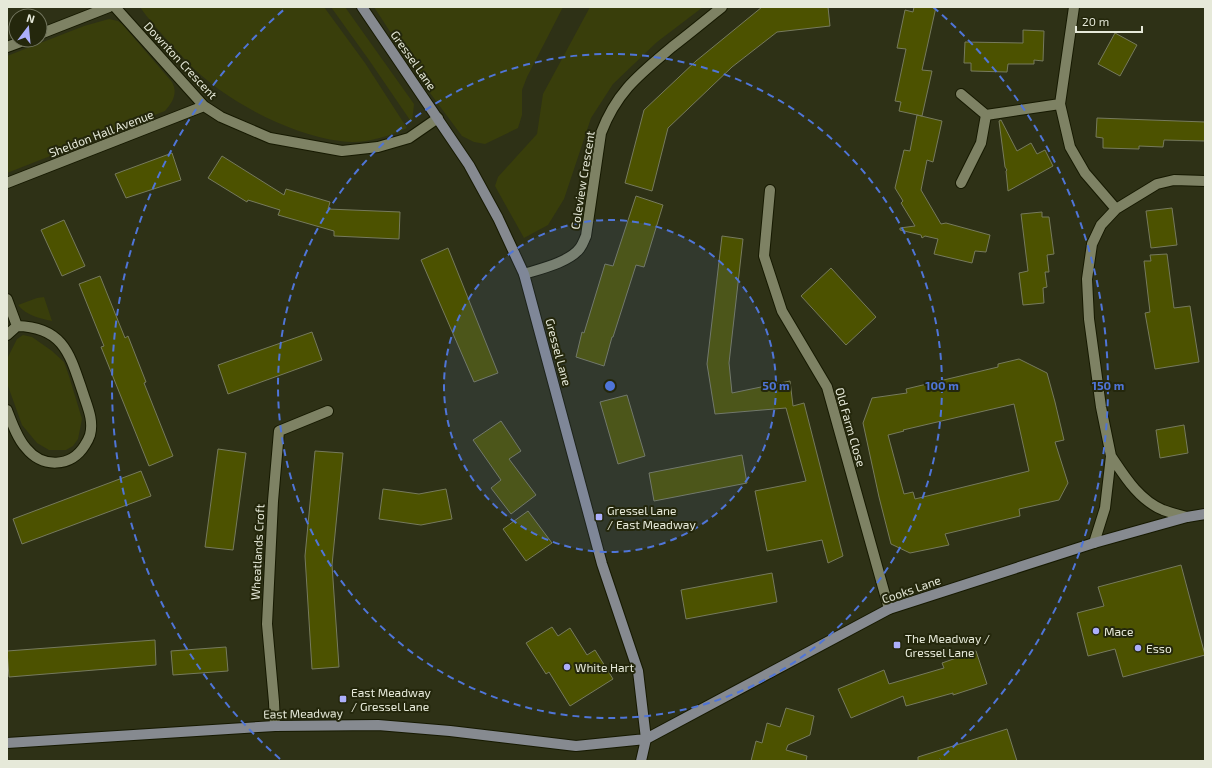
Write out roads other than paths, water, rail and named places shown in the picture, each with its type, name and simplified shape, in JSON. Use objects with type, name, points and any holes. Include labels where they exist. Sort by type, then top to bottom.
[{"type":"street","points":[[48,31],[109,7]]},
{"type":"street","name":"Downton Crescent","points":[[115,7],[204,106],[221,117],[270,138],[342,151],[378,147],[409,138],[438,118]]},
{"type":"street","name":"Gressel Lane","points":[[362,7],[469,166],[498,218],[524,274],[602,564],[638,671],[646,739],[641,761]]},
{"type":"street","name":"Coleview Crescent","points":[[524,274],[550,266],[572,255],[580,248],[586,236],[601,133],[607,117],[621,95],[638,76],[722,7]]},
{"type":"street","points":[[1074,7],[1060,104],[1070,147],[1084,173],[1116,209]]},
{"type":"street","points":[[961,94],[986,114],[1060,104]]},
{"type":"street","name":"Sheldon Hall Avenue","points":[[7,183],[204,106]]},
{"type":"street","points":[[961,183],[981,143],[986,114]]},
{"type":"street","points":[[1094,543],[1105,508],[1111,456],[1101,407],[1089,319],[1087,279],[1092,244],[1101,225],[1116,209],[1157,184],[1174,180],[1205,181]]},
{"type":"street","name":"Old Farm Close","points":[[770,190],[764,256],[782,311],[827,387],[889,609]]},
{"type":"street","points":[[7,299],[17,326]]},
{"type":"street","points":[[7,335],[17,326],[31,326],[46,331],[58,340],[67,350],[90,414],[90,436],[83,448],[75,457],[65,463],[54,463],[43,460],[34,456],[26,449],[7,410]]},
{"type":"street","name":"Wheatlands Croft","points":[[275,726],[267,624],[273,501],[280,431],[328,411]]},
{"type":"street","points":[[1111,456],[1132,487],[1145,499],[1162,509],[1187,517]]},
{"type":"street","name":"Cooks Lane","points":[[646,739],[889,609],[1094,543],[1187,517],[1205,514]]},
{"type":"street","name":"East Meadway","points":[[7,743],[275,726],[378,725],[450,731],[576,746],[646,739]]},
{"type":"place","name":"Gressel Lane / East Meadway","points":[[599,517]]},
{"type":"place","name":"Mace","points":[[1096,631]]},
{"type":"place","name":"The Meadway / Gressel Lane","points":[[897,645]]},
{"type":"place","name":"Esso","points":[[1138,648]]},
{"type":"place","name":"White Hart","points":[[567,667]]},
{"type":"place","name":"East Meadway / Gressel Lane","points":[[343,699]]}]
